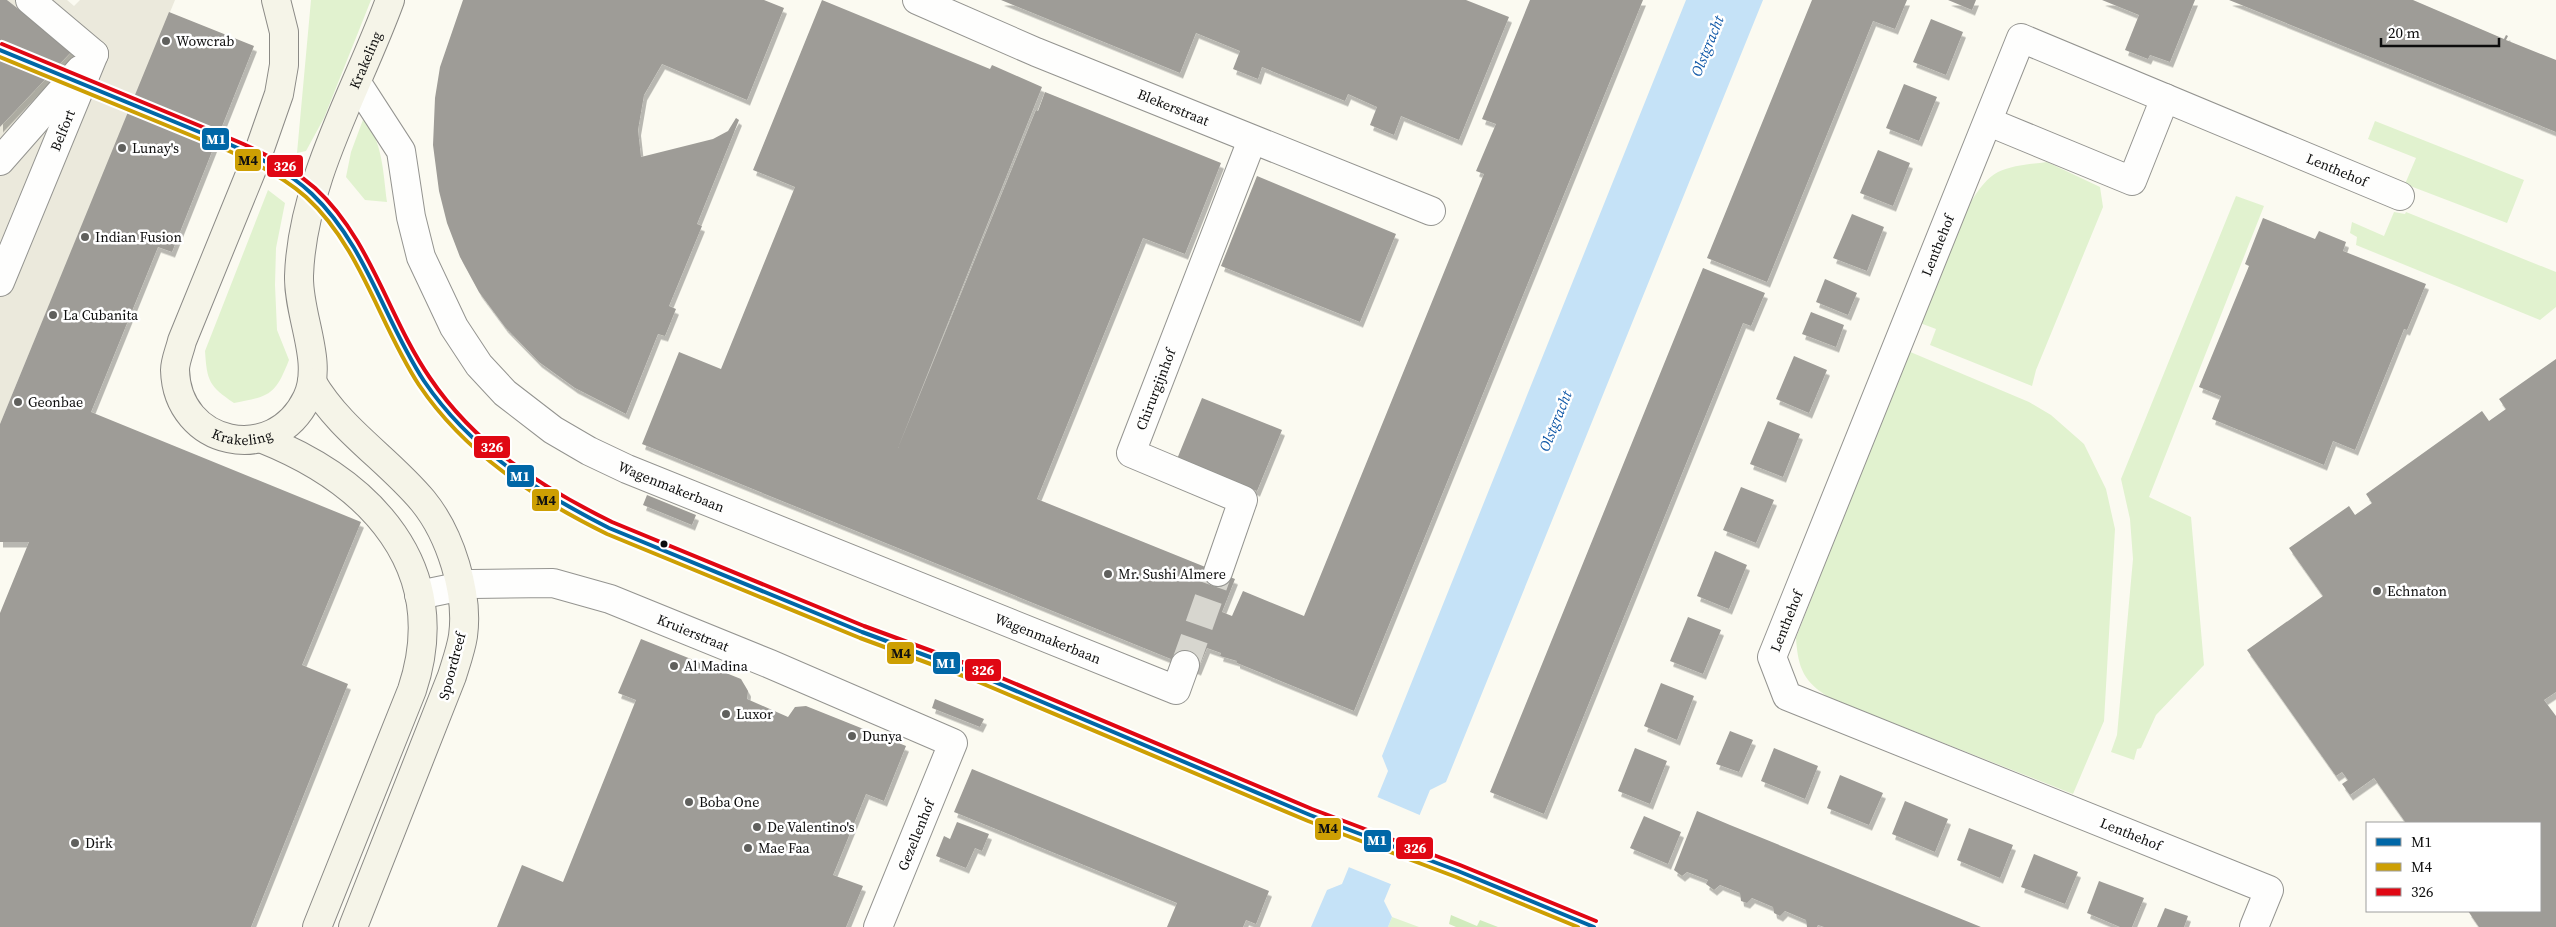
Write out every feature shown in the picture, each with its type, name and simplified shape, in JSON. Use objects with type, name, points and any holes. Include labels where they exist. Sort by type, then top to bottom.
[{"type":"main road","name":"Krakeling","points":[[276,0],[284,32],[284,65],[279,94],[257,157],[182,341],[175,370],[180,397],[194,419],[215,436],[239,442],[263,438],[285,426],[300,411],[312,382],[313,356],[300,303],[300,252],[313,194],[390,0]]},
{"type":"main road","name":"Spoordreef","points":[[312,382],[324,402],[422,500],[440,524],[453,554],[463,616],[463,635],[452,676],[353,927]]},
{"type":"main road","points":[[263,438],[298,452],[342,481],[368,503],[391,528],[406,556],[419,595],[424,621],[423,652],[419,671],[317,927]]},
{"type":"street","points":[[30,0],[94,54]]},
{"type":"street","name":"Blekerstraat","points":[[917,0],[1036,52],[1431,211]]},
{"type":"street","name":"Lenthehof","points":[[2254,927],[2269,890],[1787,696],[1772,657],[1897,342],[1989,122],[2021,38],[2400,196]]},
{"type":"street","name":"Belfort","points":[[0,160],[94,54]]},
{"type":"street","name":"Belfort","points":[[0,282],[94,54]]},
{"type":"street","name":"Wagenmakerbaan","points":[[356,83],[401,151],[410,217],[421,257],[454,327],[479,364],[505,393],[553,430],[617,464],[1181,677]]},
{"type":"street","points":[[1989,122],[2132,181],[2165,98]]},
{"type":"street","name":"Chirurgijnhof","points":[[1218,572],[1243,500],[1130,453],[1252,140]]},
{"type":"street","name":"Kruierstraat","points":[[419,595],[459,586],[512,582],[553,583],[610,599],[770,664],[953,743]]},
{"type":"street","name":"Gezellenhof","points":[[878,927],[953,743]]},
{"type":"green space","points":[[311,0],[371,0],[324,118],[306,151],[297,153]]},
{"type":"green space","points":[[364,117],[379,148],[387,202],[365,200],[346,177],[351,152]]},
{"type":"green space","points":[[2375,121],[2524,180],[2507,223],[2405,184],[2416,158],[2368,139]]},
{"type":"green space","points":[[2047,162],[2100,187],[2103,207],[2036,370],[2032,386],[1930,345],[1936,329],[1920,323],[1942,263],[1962,217],[1986,182],[1998,172],[2010,168]]},
{"type":"green space","points":[[268,190],[285,203],[276,248],[275,285],[277,330],[289,360],[280,381],[270,392],[264,396],[234,403],[219,392],[211,382],[208,376],[205,351]]},
{"type":"green space","points":[[2236,196],[2264,206],[2149,497],[2191,517],[2204,665],[2156,715],[2141,748],[2137,749],[2134,760],[2111,752],[2117,735],[2133,559],[2130,519],[2121,479]]},
{"type":"green space","points":[[2394,212],[2405,214],[2406,212],[2556,272],[2556,307],[2540,320],[2356,245],[2357,237],[2350,233],[2352,222],[2384,236]]},
{"type":"green space","points":[[1908,351],[2029,402],[2051,415],[2084,444],[2106,489],[2115,529],[2104,721],[2073,794],[1830,698],[1808,680],[1801,666],[1796,638]]},
{"type":"green space","points":[[1451,915],[1477,926],[1480,920],[1498,927],[1456,927],[1449,924]]},
{"type":"green space","points":[[1392,917],[1419,927],[1388,927]]},
{"type":"shaded area","points":[[7,0],[67,0],[74,6],[80,0],[175,0],[0,424],[0,127],[72,51]]},
{"type":"water","name":"Olstgracht","points":[[1686,0],[1763,0],[1446,782],[1430,790],[1384,901],[1392,917],[1388,927],[1311,927],[1327,890],[1342,884],[1388,771],[1382,756]]},
{"type":"pier","points":[[1375,796],[1422,816],[1393,885],[1346,866]]},
{"type":"building","points":[[0,0],[7,0],[72,51],[0,127]]},
{"type":"building","points":[[463,0],[764,0],[784,8],[747,100],[662,64],[644,95],[638,130],[641,157],[713,139],[728,131],[736,118],[739,120],[697,224],[702,226],[669,306],[676,309],[665,336],[658,334],[626,414],[575,388],[539,362],[505,327],[479,292],[460,257],[447,223],[439,191],[433,145],[435,98],[440,67]]},
{"type":"building","points":[[822,0],[990,69],[992,65],[1042,87],[898,448],[1045,92],[1221,163],[1185,254],[1143,238],[1037,499],[1235,579],[1222,612],[1232,616],[1243,591],[1304,616],[1484,174],[1476,171],[1496,124],[1482,119],[1530,0],[1643,0],[1354,711],[1237,663],[1237,661],[1220,656],[1221,653],[1207,648],[1198,670],[642,444],[679,352],[721,369],[795,187],[753,170]]},
{"type":"building","points":[[1001,0],[1466,0],[1509,17],[1459,140],[1401,116],[1394,135],[1370,125],[1377,107],[1348,94],[1345,101],[1262,67],[1258,79],[1233,69],[1240,51],[1196,33],[1180,73]]},
{"type":"building","points":[[1812,0],[1907,0],[1895,29],[1873,21],[1767,282],[1707,258]]},
{"type":"building","points":[[1948,0],[1976,0],[1972,10]]},
{"type":"building","points":[[2102,0],[2195,0],[2170,62],[2150,55],[2148,59],[2125,50],[2139,15]]},
{"type":"building","points":[[2229,0],[2413,0],[2504,39],[2506,35],[2508,36],[2506,40],[2556,60],[2556,132]]},
{"type":"building","points":[[169,12],[254,46],[172,252],[158,247],[91,412],[361,522],[302,665],[348,684],[251,927],[0,927],[0,613],[29,542],[0,542],[0,424]]},
{"type":"building","points":[[1931,19],[1963,32],[1946,75],[1913,62]]},
{"type":"building","points":[[1904,84],[1937,97],[1919,141],[1886,128]]},
{"type":"building","points":[[1878,150],[1910,163],[1893,206],[1860,193]]},
{"type":"building","points":[[1257,176],[1396,234],[1360,322],[1221,266]]},
{"type":"building","points":[[1852,214],[1884,227],[1867,271],[1833,258]]},
{"type":"building","points":[[2263,218],[2315,239],[2319,231],[2346,242],[2343,251],[2426,284],[2407,330],[2404,329],[2355,450],[2333,441],[2324,465],[2212,419],[2221,396],[2199,387],[2249,266],[2245,264]]},
{"type":"building","points":[[1703,268],[1765,293],[1751,326],[1743,323],[1544,814],[1490,792]]},
{"type":"building","points":[[1825,279],[1857,293],[1848,315],[1816,302]]},
{"type":"building","points":[[1811,312],[1844,325],[1836,347],[1802,334]]},
{"type":"building","points":[[1794,356],[1827,370],[1809,413],[1776,399]]},
{"type":"building","points":[[2556,359],[2556,692],[2544,700],[2556,716],[2556,927],[2479,927],[2469,912],[2541,912],[2541,822],[2405,822],[2374,778],[2350,795],[2342,784],[2348,780],[2342,772],[2336,776],[2247,650],[2323,596],[2289,548],[2349,506],[2355,515],[2372,503],[2366,494],[2482,411],[2489,421],[2506,409],[2499,399]]},
{"type":"building","points":[[1202,398],[1282,430],[1257,491],[1177,459]]},
{"type":"building","points":[[1768,421],[1800,434],[1783,477],[1750,464]]},
{"type":"building","points":[[1741,487],[1774,500],[1756,543],[1723,530]]},
{"type":"building","points":[[647,495],[696,515],[692,525],[643,505]]},
{"type":"building","points":[[1715,551],[1747,565],[1729,609],[1697,596]]},
{"type":"building","points":[[1688,617],[1721,630],[1703,674],[1670,661]]},
{"type":"building","points":[[641,639],[741,679],[748,691],[747,699],[788,717],[795,707],[806,706],[906,746],[884,801],[866,794],[833,875],[863,886],[846,927],[497,927],[522,865],[563,882],[636,700],[618,693]]},
{"type":"building","points":[[1661,683],[1694,696],[1677,740],[1644,726]]},
{"type":"building","points":[[935,699],[984,719],[980,727],[932,708]]},
{"type":"building","points":[[1730,731],[1753,740],[1739,772],[1716,764]]},
{"type":"building","points":[[1635,748],[1667,761],[1650,804],[1618,791]]},
{"type":"building","points":[[1774,748],[1818,766],[1805,799],[1761,781]]},
{"type":"building","points":[[972,769],[1269,891],[1256,924],[1246,920],[1243,927],[1167,927],[1177,903],[954,812]]},
{"type":"building","points":[[1840,775],[1883,793],[1869,825],[1827,808]]},
{"type":"building","points":[[1905,801],[1948,819],[1935,852],[1892,834]]},
{"type":"building","points":[[1697,811],[1981,927],[1824,927],[1818,925],[1817,927],[1807,927],[1806,920],[1785,911],[1780,916],[1774,913],[1773,907],[1752,898],[1747,903],[1741,901],[1740,893],[1720,885],[1714,890],[1706,884],[1708,880],[1687,872],[1682,876],[1674,870]]},
{"type":"building","points":[[1644,816],[1681,832],[1668,864],[1630,848]]},
{"type":"building","points":[[957,822],[989,834],[982,851],[975,848],[966,868],[936,856],[944,836],[950,839]]},
{"type":"building","points":[[1969,828],[2013,845],[2000,878],[1957,860]]},
{"type":"building","points":[[2034,854],[2078,872],[2065,904],[2021,887]]},
{"type":"building","points":[[2099,881],[2144,898],[2132,927],[2120,927],[2087,913]]},
{"type":"building","points":[[2165,908],[2188,916],[2184,927],[2157,927]]},
{"type":"tunnel","points":[[1185,665],[1218,572]]},
{"type":"transit line","name":"326","points":[[2,44],[245,145],[266,155],[306,180],[334,208],[351,231],[365,254],[415,354],[448,402],[467,424],[511,462],[535,479],[586,509],[612,522],[864,626],[978,668],[1312,809],[1460,865],[1596,921]]},
{"type":"transit line","name":"M1","points":[[0,50],[231,145],[274,166],[303,186],[331,214],[347,236],[361,259],[410,358],[442,405],[462,428],[507,466],[531,484],[583,514],[609,528],[862,632],[976,674],[1310,815],[1458,871],[1594,927]]},
{"type":"transit line","name":"M4","points":[[0,57],[249,160],[288,183],[306,197],[325,217],[341,239],[355,262],[405,361],[419,385],[437,409],[479,453],[528,489],[580,520],[607,534],[860,638],[974,680],[1308,821],[1456,877],[1578,927]]},
{"type":"place","name":"Wowcrab","points":[[166,41]]},
{"type":"place","name":"Lunay's","points":[[122,148]]},
{"type":"place","name":"Indian Fusion","points":[[85,237]]},
{"type":"place","name":"La Cubanita","points":[[53,315]]},
{"type":"place","name":"Geonbae","points":[[18,402]]},
{"type":"place","name":"Mr. Sushi Almere","points":[[1108,574]]},
{"type":"place","name":"Echnaton","points":[[2377,591]]},
{"type":"place","name":"Al Madina","points":[[674,666]]},
{"type":"place","name":"Luxor","points":[[726,714]]},
{"type":"place","name":"Dunya","points":[[852,736]]},
{"type":"place","name":"Boba One","points":[[689,802]]},
{"type":"place","name":"De Valentino's","points":[[757,827]]},
{"type":"place","name":"Dirk","points":[[75,843]]},
{"type":"place","name":"Mae Faa","points":[[748,848]]}]
